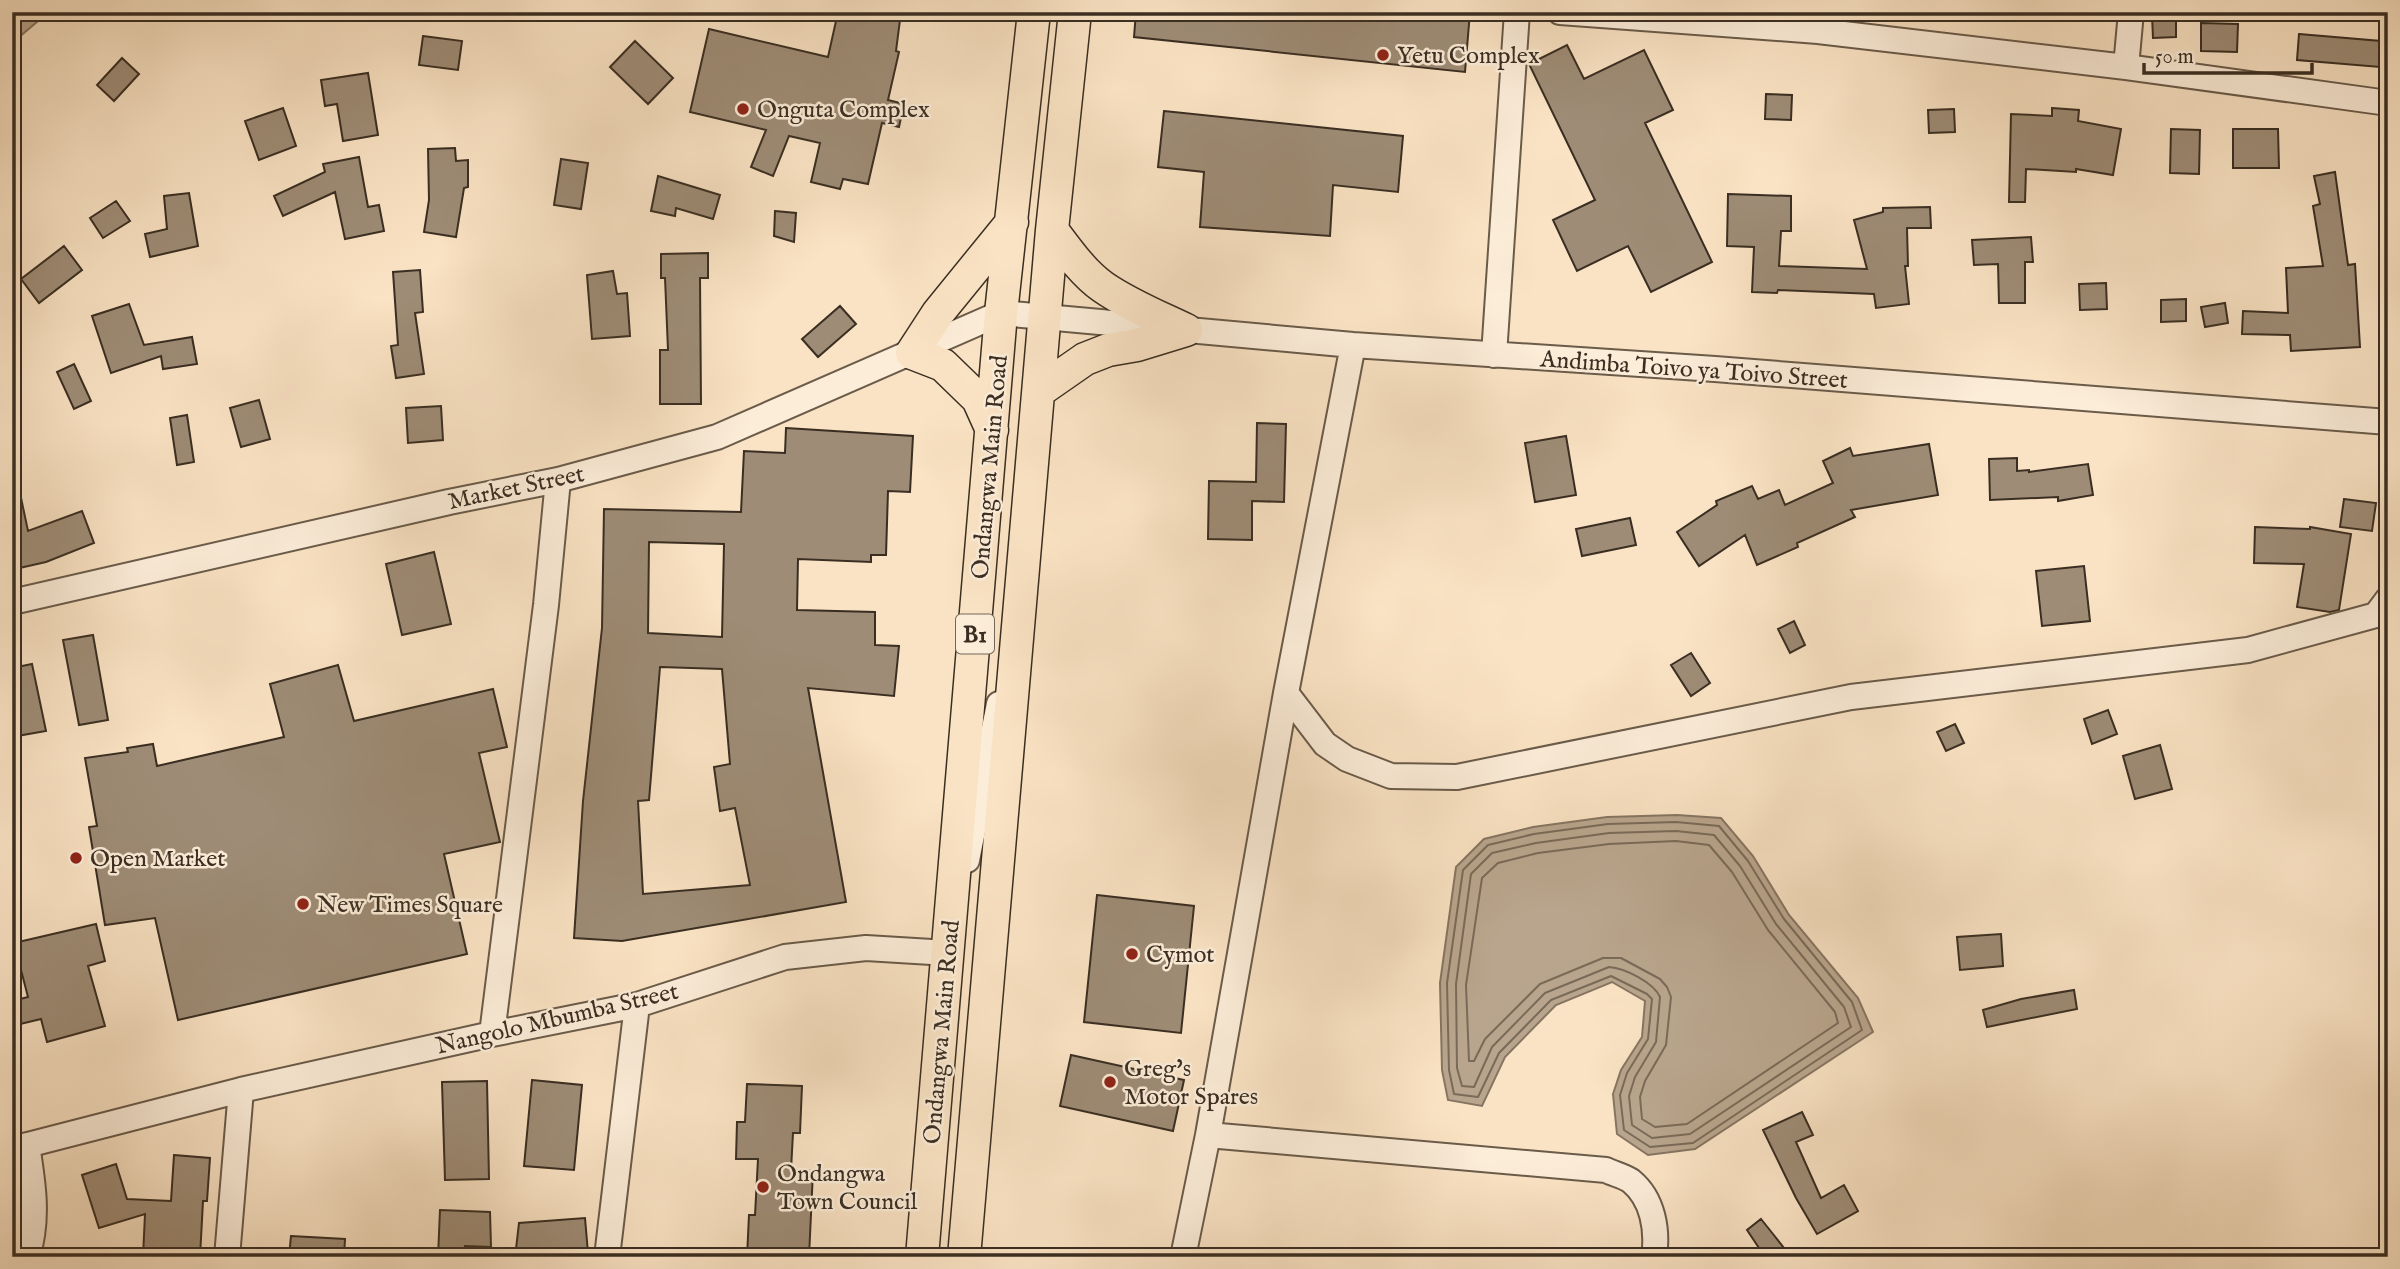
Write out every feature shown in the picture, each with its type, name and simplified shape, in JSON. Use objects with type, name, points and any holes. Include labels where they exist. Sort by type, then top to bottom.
[{"type":"main road","name":"Ondangwa Main Road","points":[[922,1257],[1001,313],[1034,12]]},
{"type":"main road","name":"Ondangwa Main Road","points":[[964,1257],[1052,230],[1075,12]]},
{"type":"main road","points":[[992,430],[978,399],[943,365],[912,353],[938,313],[1012,222]]},
{"type":"main road","points":[[1052,230],[1070,256],[1101,286],[1186,330]]},
{"type":"main road","points":[[1039,391],[1085,359],[1186,330]]},
{"type":"street","points":[[1494,355],[1517,12]]},
{"type":"street","points":[[1560,12],[1818,22],[2388,103]]},
{"type":"street","points":[[2126,67],[2130,12]]},
{"type":"street","name":"Andimba Toivo ya Toivo Street","points":[[1001,313],[1353,345],[1715,369],[2388,422]]},
{"type":"street","name":"Market Street","points":[[12,603],[422,508],[558,480],[717,437],[1001,313]]},
{"type":"street","points":[[1183,1257],[1208,1135],[1286,693],[1353,345]]},
{"type":"street","points":[[492,1034],[546,605],[558,480]]},
{"type":"street","points":[[948,953],[1023,590]]},
{"type":"street","points":[[1286,693],[1325,744],[1346,760],[1391,776],[1457,777],[1851,697],[2248,650],[2376,615],[2388,599]]},
{"type":"street","name":"Nangolo Mbumba Street","points":[[20,1147],[241,1090],[637,1005],[785,957],[866,948],[948,953]]},
{"type":"street","points":[[607,1257],[637,1005]]},
{"type":"street","points":[[226,1257],[241,1090]]},
{"type":"street","points":[[1208,1135],[1606,1171],[1629,1180],[1647,1197],[1654,1220],[1654,1257]]},
{"type":"street","points":[[20,1147],[35,1196],[33,1237],[27,1257]]},
{"type":"water","points":[[12,12],[37,12],[38,21],[12,43]]},
{"type":"water","points":[[1677,815],[1721,818],[1753,856],[1789,915],[1858,998],[1873,1032],[1695,1149],[1648,1155],[1617,1134],[1613,1094],[1621,1070],[1642,1037],[1645,1001],[1612,982],[1556,1005],[1505,1057],[1482,1106],[1448,1100],[1442,1070],[1440,983],[1456,867],[1484,839],[1533,827],[1607,817]]},
{"type":"building","name":"Onguta Complex","points":[[838,12],[901,12],[896,51],[899,52],[888,100],[904,104],[899,127],[882,123],[868,184],[843,179],[840,189],[811,182],[820,143],[789,136],[773,176],[751,167],[766,130],[690,112],[709,29],[828,57]]},
{"type":"building","name":"Yetu Complex","points":[[1136,12],[1470,12],[1465,72],[1134,37]]},
{"type":"building","points":[[2152,15],[2176,15],[2176,37],[2153,38]]},
{"type":"building","points":[[2201,23],[2238,24],[2237,52],[2201,51]]},
{"type":"building","points":[[2299,34],[2381,41],[2380,67],[2297,60]]},
{"type":"building","points":[[423,36],[462,41],[458,70],[419,65]]},
{"type":"building","points":[[635,41],[673,78],[648,104],[610,67]]},
{"type":"building","points":[[1567,45],[1584,79],[1644,50],[1673,110],[1645,123],[1712,262],[1651,292],[1628,246],[1577,271],[1553,220],[1595,200],[1529,64]]},
{"type":"building","points":[[122,58],[139,74],[114,101],[97,85]]},
{"type":"building","points":[[368,73],[378,135],[343,141],[337,104],[325,106],[321,80]]},
{"type":"building","points":[[1766,94],[1792,95],[1791,120],[1765,119]]},
{"type":"building","points":[[283,108],[296,146],[259,160],[245,121]]},
{"type":"building","points":[[2052,108],[2079,110],[2078,121],[2121,129],[2113,175],[2076,169],[2076,172],[2026,169],[2025,202],[2009,202],[2011,114],[2052,116]]},
{"type":"building","points":[[1954,109],[1955,132],[1929,133],[1928,110]]},
{"type":"building","points":[[1164,111],[1403,136],[1398,192],[1333,185],[1330,236],[1200,227],[1204,172],[1158,167]]},
{"type":"building","points":[[2171,129],[2200,130],[2199,174],[2170,173]]},
{"type":"building","points":[[2233,129],[2278,129],[2279,168],[2233,168]]},
{"type":"building","points":[[455,148],[456,161],[468,160],[468,187],[464,188],[456,237],[424,232],[429,200],[428,149]]},
{"type":"building","points":[[359,157],[368,207],[379,205],[384,231],[345,239],[335,192],[283,216],[274,196],[325,172],[323,164]]},
{"type":"building","points":[[561,159],[588,163],[581,209],[554,205]]},
{"type":"building","points":[[2335,172],[2348,265],[2355,264],[2360,347],[2291,351],[2290,335],[2242,334],[2243,311],[2288,313],[2286,268],[2323,266],[2313,206],[2320,204],[2314,176]]},
{"type":"building","points":[[658,176],[720,195],[713,219],[676,208],[675,216],[651,211]]},
{"type":"building","points":[[189,193],[198,246],[150,257],[145,234],[167,229],[164,196]]},
{"type":"building","points":[[1728,194],[1791,196],[1791,231],[1781,231],[1779,266],[1867,269],[1854,220],[1883,212],[1883,208],[1930,207],[1931,228],[1907,228],[1908,266],[1905,266],[1909,304],[1876,308],[1874,294],[1778,290],[1777,293],[1752,292],[1754,247],[1727,246]]},
{"type":"building","points":[[116,201],[130,221],[103,238],[90,218]]},
{"type":"building","points":[[775,211],[796,213],[794,242],[774,236]]},
{"type":"building","points":[[2031,237],[2033,262],[2025,262],[2025,303],[1999,303],[1998,264],[1974,265],[1972,240]]},
{"type":"building","points":[[64,246],[82,270],[39,303],[21,279]]},
{"type":"building","points":[[708,253],[708,278],[700,278],[701,404],[660,404],[660,350],[668,350],[665,278],[661,278],[661,254]]},
{"type":"building","points":[[420,270],[423,312],[415,313],[424,374],[396,378],[391,346],[398,345],[393,272]]},
{"type":"building","points":[[613,271],[617,294],[627,293],[630,336],[592,339],[587,275]]},
{"type":"building","points":[[2106,283],[2107,309],[2080,310],[2079,284]]},
{"type":"building","points":[[2186,299],[2186,321],[2161,322],[2161,300]]},
{"type":"building","points":[[2225,303],[2228,323],[2205,327],[2201,307]]},
{"type":"building","points":[[129,304],[144,345],[192,337],[197,364],[163,369],[161,356],[111,373],[92,316]]},
{"type":"building","points":[[840,306],[856,324],[818,357],[802,339]]},
{"type":"building","points":[[74,364],[91,401],[74,409],[57,372]]},
{"type":"building","points":[[259,400],[270,439],[241,447],[230,408]]},
{"type":"building","points":[[441,406],[443,440],[408,443],[406,408]]},
{"type":"building","points":[[187,415],[194,462],[177,465],[170,418]]},
{"type":"building","points":[[1257,423],[1286,424],[1284,502],[1252,501],[1252,540],[1208,539],[1209,481],[1256,482]]},
{"type":"building","points":[[786,428],[913,436],[910,492],[888,491],[886,555],[871,555],[871,562],[798,559],[797,610],[875,612],[875,645],[899,646],[894,696],[808,688],[846,902],[622,941],[574,938],[583,801],[602,628],[604,509],[741,512],[744,451],[785,453]],"holes":[[[649,542],[724,544],[722,637],[648,633]],[[660,667],[722,669],[730,764],[714,767],[720,811],[735,808],[750,885],[643,894],[638,801],[649,800]]]},
{"type":"building","points":[[1566,436],[1576,495],[1535,502],[1525,443]]},
{"type":"building","points":[[1929,444],[1938,495],[1851,510],[1855,517],[1797,543],[1798,547],[1757,565],[1745,535],[1699,566],[1677,532],[1717,505],[1716,501],[1752,486],[1758,499],[1779,490],[1785,505],[1833,483],[1823,461],[1850,448],[1853,456]]},
{"type":"building","points":[[2017,458],[2017,471],[2029,472],[2088,464],[2093,495],[2058,501],[2058,497],[1990,500],[1989,459]]},
{"type":"building","points":[[20,493],[28,531],[82,511],[94,543],[46,562],[15,569],[12,557],[12,494]]},
{"type":"building","points":[[2344,499],[2376,503],[2372,531],[2340,527]]},
{"type":"building","points":[[1630,518],[1636,545],[1582,556],[1576,529]]},
{"type":"building","points":[[2255,527],[2310,527],[2351,534],[2339,610],[2330,612],[2297,607],[2304,564],[2254,563]]},
{"type":"building","points":[[434,552],[451,624],[402,635],[386,564]]},
{"type":"building","points":[[2084,566],[2090,621],[2042,626],[2036,571]]},
{"type":"building","points":[[1794,621],[1805,645],[1790,653],[1778,629]]},
{"type":"building","points":[[93,635],[108,720],[79,725],[63,640]]},
{"type":"building","points":[[1691,653],[1710,683],[1691,696],[1671,665]]},
{"type":"building","points":[[32,664],[46,731],[17,736],[12,712],[12,668]]},
{"type":"building","name":"New Times Square","points":[[338,665],[354,721],[493,689],[507,747],[479,753],[500,842],[444,854],[467,954],[178,1020],[155,918],[105,925],[89,827],[97,826],[85,758],[128,752],[127,748],[153,744],[157,766],[284,737],[270,684]]},
{"type":"building","points":[[2108,710],[2117,734],[2092,744],[2084,719]]},
{"type":"building","points":[[1955,724],[1964,743],[1946,751],[1937,732]]},
{"type":"building","points":[[2160,745],[2172,789],[2135,799],[2123,756]]},
{"type":"building","points":[[1097,895],[1194,906],[1181,1033],[1084,1022]]},
{"type":"building","points":[[96,924],[105,961],[88,966],[105,1026],[47,1042],[41,1019],[12,1026],[12,1001],[28,997],[14,943]]},
{"type":"building","points":[[2001,934],[2003,966],[1960,970],[1957,937]]},
{"type":"building","points":[[2074,990],[2077,1009],[1987,1027],[1983,1010],[2021,999]]},
{"type":"building","points":[[1071,1055],[1184,1080],[1173,1131],[1060,1106]]},
{"type":"building","points":[[532,1080],[582,1085],[574,1170],[524,1166]]},
{"type":"building","points":[[487,1081],[489,1179],[445,1180],[442,1082]]},
{"type":"building","points":[[747,1084],[802,1086],[800,1133],[793,1133],[791,1170],[813,1171],[809,1257],[747,1257],[749,1215],[755,1215],[758,1159],[736,1159],[737,1122],[745,1122]]},
{"type":"building","points":[[1802,1112],[1813,1135],[1796,1142],[1821,1198],[1844,1185],[1858,1211],[1817,1234],[1763,1130]]},
{"type":"building","points":[[174,1155],[210,1158],[207,1201],[203,1201],[200,1257],[143,1257],[145,1214],[99,1228],[82,1175],[116,1164],[127,1199],[171,1201]]},
{"type":"building","points":[[440,1210],[490,1212],[491,1247],[465,1246],[464,1257],[438,1257]]},
{"type":"building","points":[[585,1218],[588,1253],[536,1257],[536,1248],[516,1249],[519,1223]]},
{"type":"building","points":[[1761,1219],[1791,1257],[1765,1257],[1747,1230]]},
{"type":"building","points":[[291,1236],[345,1239],[344,1257],[289,1257]]},
{"type":"place","name":"Yetu Complex","points":[[1383,55]]},
{"type":"place","name":"Onguta Complex","points":[[743,109]]},
{"type":"place","name":"Open Market","points":[[76,858]]},
{"type":"place","name":"New Times Square","points":[[303,904]]},
{"type":"place","name":"Cymot","points":[[1132,954]]},
{"type":"place","name":"Greg's Motor Spares","points":[[1110,1082]]},
{"type":"place","name":"Ondangwa Town Council","points":[[763,1187]]}]
